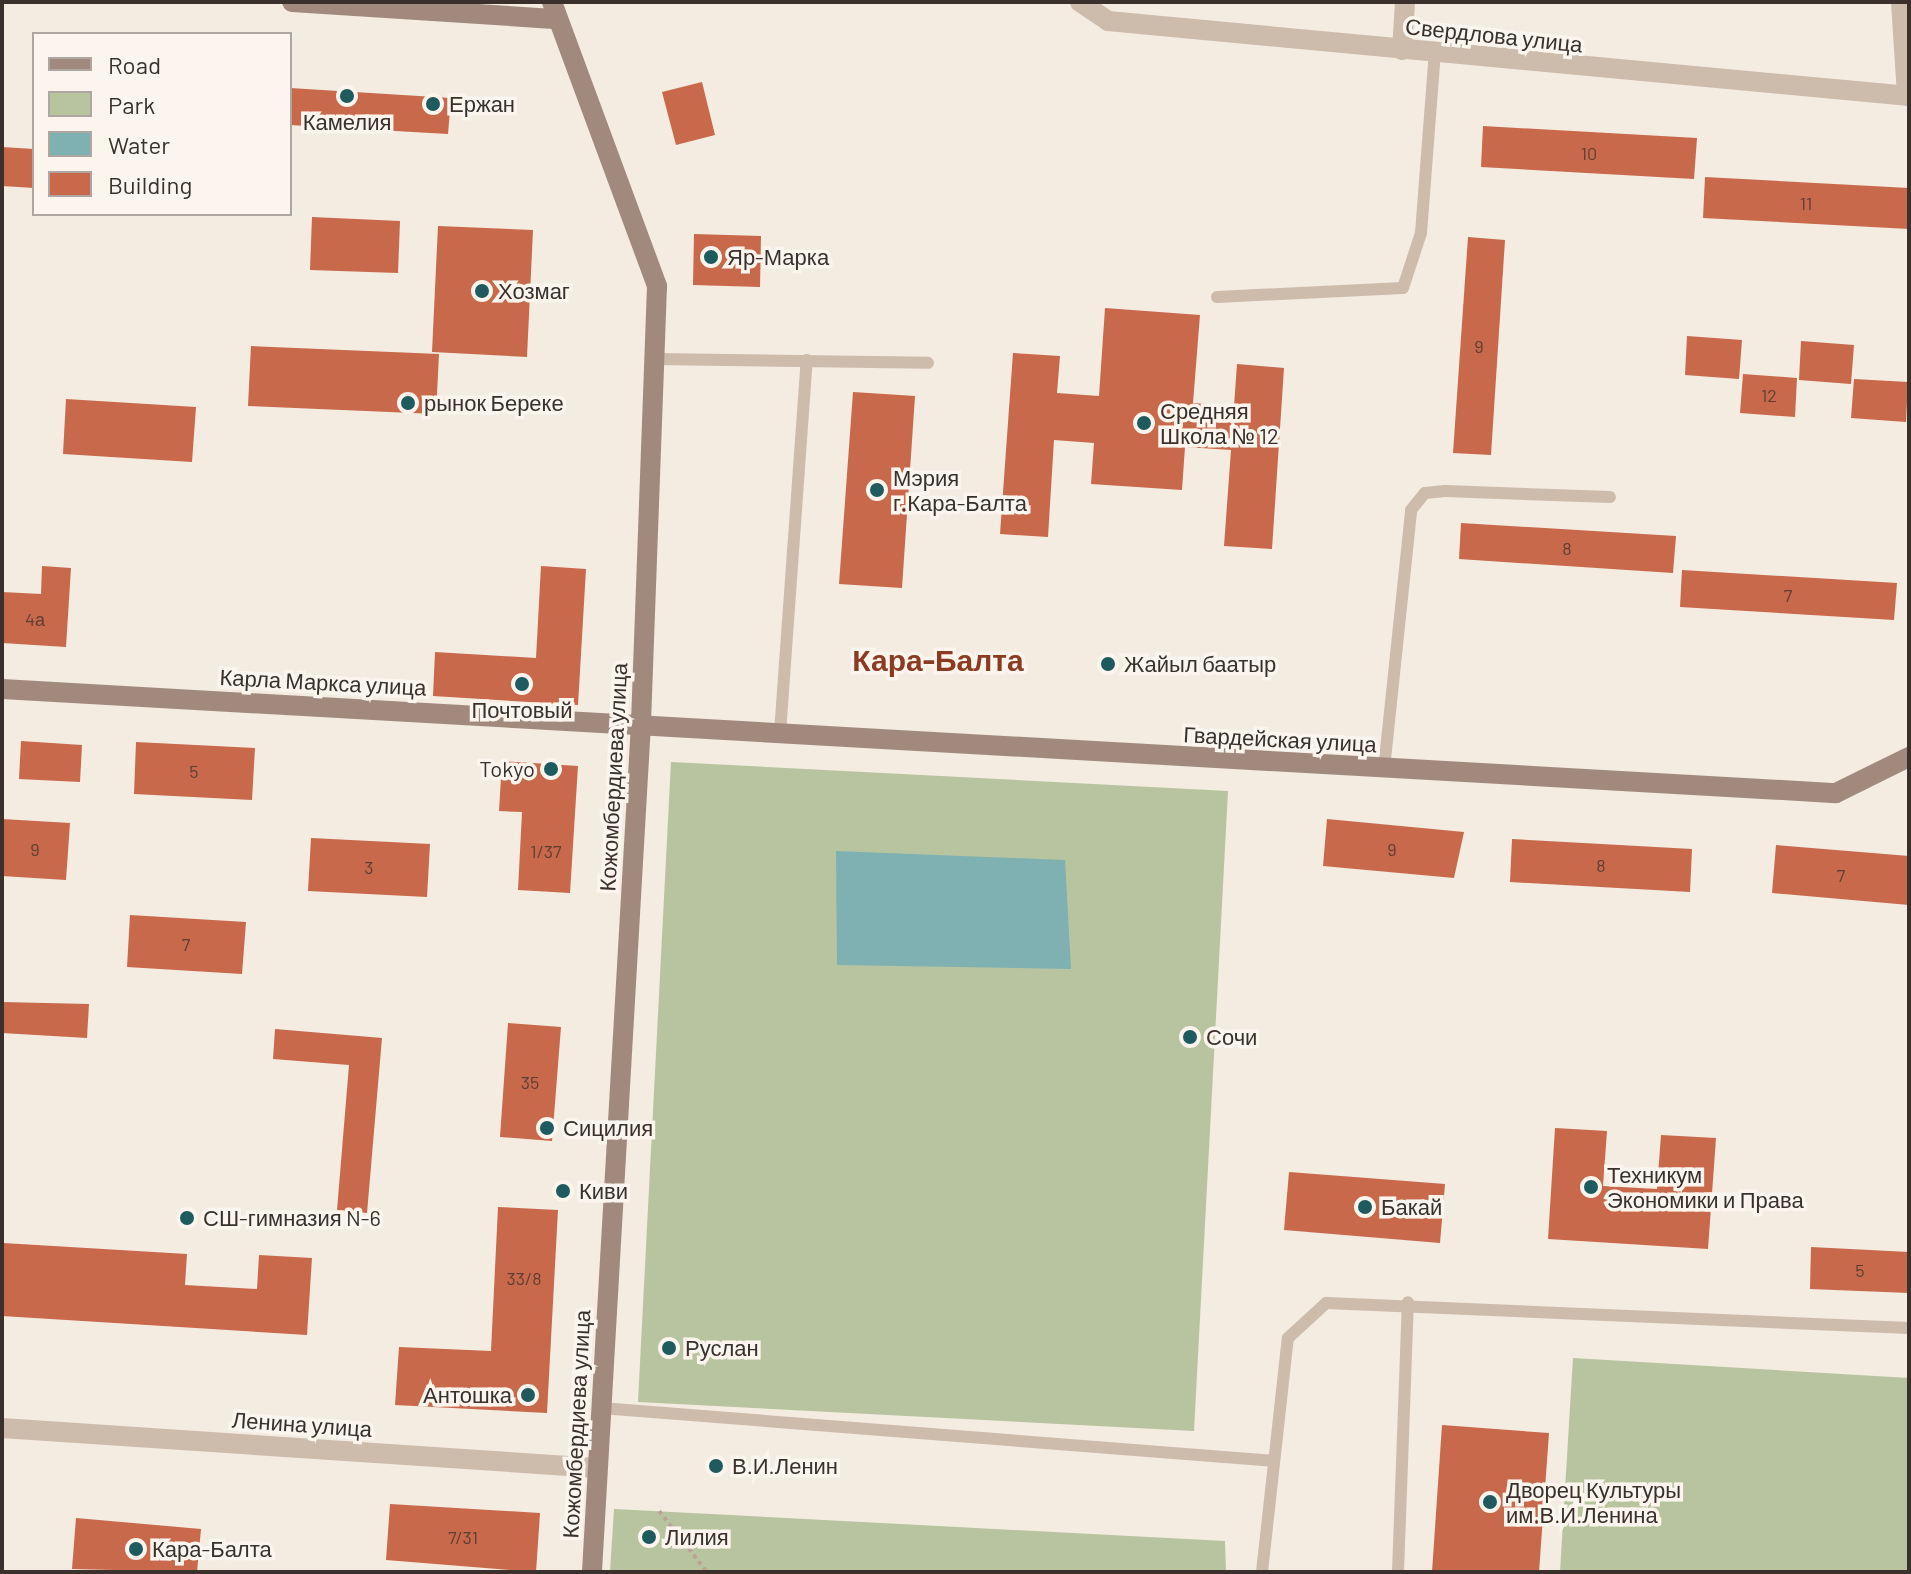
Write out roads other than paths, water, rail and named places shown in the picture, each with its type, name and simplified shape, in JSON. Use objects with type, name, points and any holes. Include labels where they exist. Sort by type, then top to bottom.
[{"type":"street","points":[[292,2],[555,10]]},
{"type":"street","name":"Свердлова улица","points":[[1080,2],[1108,21],[1908,96]]},
{"type":"street","points":[[1402,50],[1405,2]]},
{"type":"street","points":[[1901,2],[1908,96]]},
{"type":"street","name":"Кожомбердиева улица","points":[[555,10],[657,286],[641,724],[592,1572]]},
{"type":"street","name":"Карла Маркса улица","points":[[2,689],[641,724]]},
{"type":"street","name":"Гвардейская улица","points":[[641,724],[1836,793],[1909,757]]},
{"type":"street","name":"Ленина улица","points":[[2,1428],[598,1468]]},
{"type":"lane","points":[[1217,297],[1403,288],[1421,233],[1435,53]]},
{"type":"lane","points":[[654,359],[928,363]]},
{"type":"lane","points":[[780,733],[807,360]]},
{"type":"lane","points":[[1384,769],[1411,510],[1425,493],[1445,491],[1610,497]]},
{"type":"lane","points":[[1262,1572],[1288,1338],[1304,1319],[1326,1303],[1408,1302],[1909,1328]]},
{"type":"lane","points":[[1398,1572],[1408,1302]]},
{"type":"lane","points":[[601,1408],[1274,1461]]},
{"type":"water","points":[[836,851],[1065,860],[1071,969],[837,965]]},
{"type":"place","name":"Камелия","points":[[347,96]]},
{"type":"place","name":"Ержан","points":[[433,104]]},
{"type":"place","name":"Яр-Марка","points":[[711,257]]},
{"type":"place","name":"Хозмаг","points":[[482,291]]},
{"type":"place","name":"рынок Береке","points":[[408,403]]},
{"type":"place","name":"Средняя Школа № 12","points":[[1144,423]]},
{"type":"place","name":"Мэрия г.Кара-Балта","points":[[877,490]]},
{"type":"place","name":"Жайыл баатыр","points":[[1108,664]]},
{"type":"place","name":"Почтовый","points":[[522,684]]},
{"type":"place","name":"Tokyo","points":[[551,769]]},
{"type":"place","name":"Сочи","points":[[1190,1037]]},
{"type":"place","name":"Сицилия","points":[[547,1128]]},
{"type":"place","name":"Техникум Экономики и Права","points":[[1591,1187]]},
{"type":"place","name":"Киви","points":[[563,1191]]},
{"type":"place","name":"Бакай","points":[[1365,1207]]},
{"type":"place","name":"СШ-гимназия N-6","points":[[187,1218]]},
{"type":"place","name":"Руслан","points":[[669,1348]]},
{"type":"place","name":"Антошка","points":[[528,1395]]},
{"type":"place","name":"В.И.Ленин","points":[[716,1466]]},
{"type":"place","name":"Дворец Культуры им.В.И.Ленина","points":[[1490,1502]]},
{"type":"place","name":"Лилия","points":[[649,1537]]},
{"type":"place","name":"Кара-Балта","points":[[136,1549]]},
{"type":"district","name":"Кара-Балта","points":[[938,659]]}]
